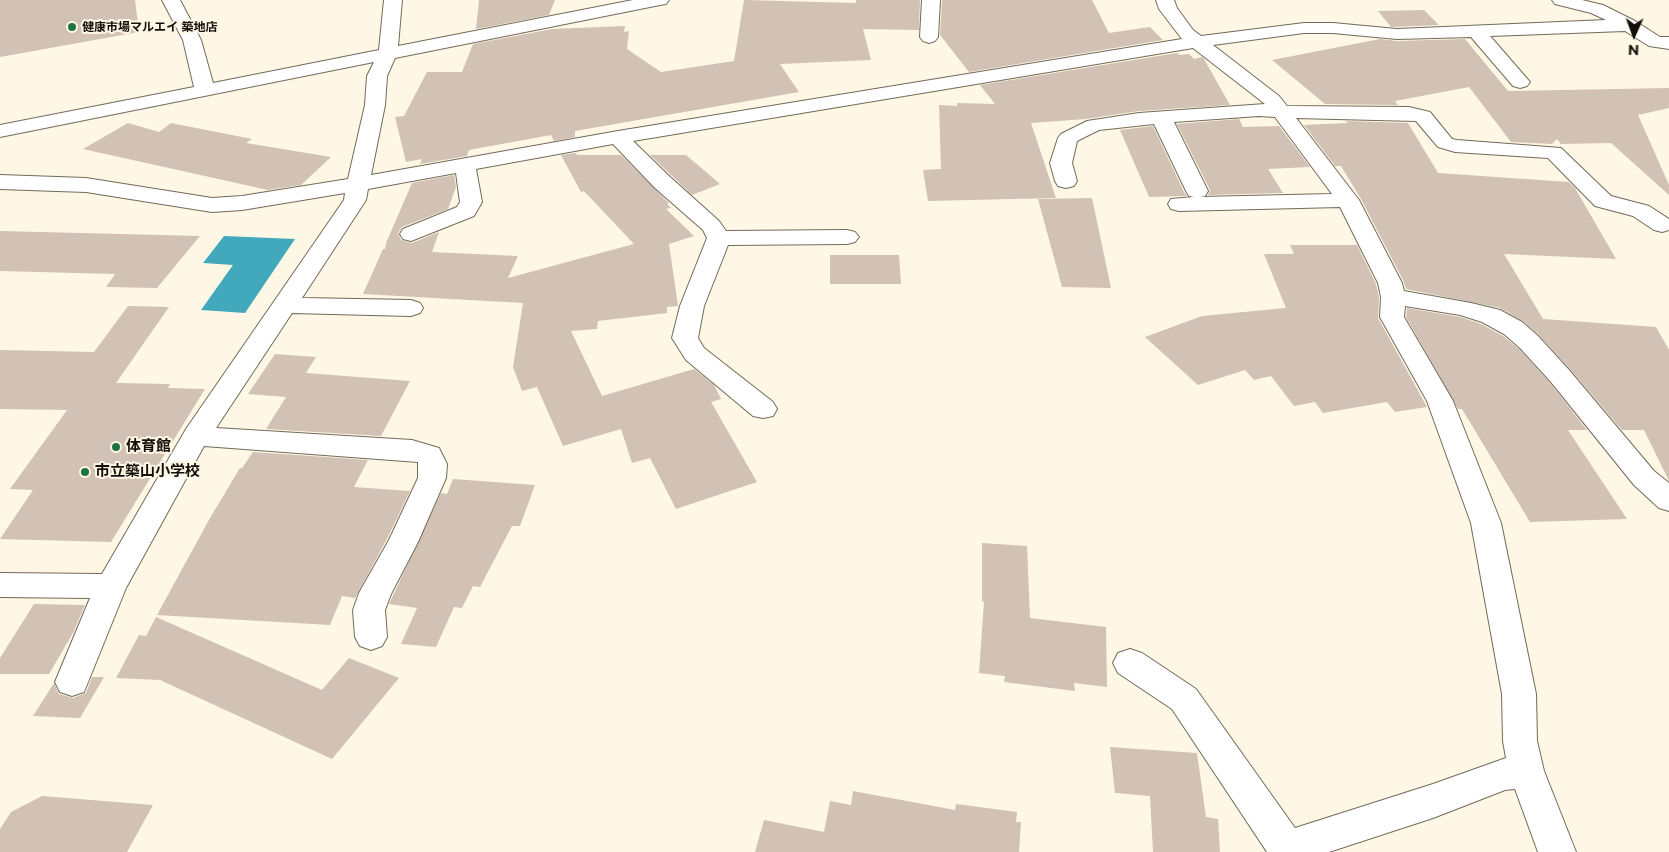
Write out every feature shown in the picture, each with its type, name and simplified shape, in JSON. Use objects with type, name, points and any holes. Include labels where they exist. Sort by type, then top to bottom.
[{"type":"street","points":[[173,0],[192,40],[205,91]]},
{"type":"street","points":[[72,682],[111,586],[196,436],[354,200],[359,184],[374,105],[377,76],[387,56],[393,0]]},
{"type":"street","points":[[0,131],[387,56],[621,4],[660,0]]},
{"type":"street","points":[[929,37],[931,0]]},
{"type":"street","points":[[1165,0],[1168,9],[1187,34],[1272,100],[1281,111],[1348,200],[1390,283],[1393,297],[1392,318],[1440,401],[1486,523],[1519,694],[1520,741],[1526,771],[1557,852]]},
{"type":"street","points":[[1561,0],[1597,9],[1629,24],[1663,43],[1658,48],[1669,59]]},
{"type":"street","points":[[0,182],[86,185],[212,205],[299,195],[465,165],[624,145],[1196,42],[1304,28],[1333,28],[1397,34],[1629,24]]},
{"type":"street","points":[[1477,32],[1520,82]]},
{"type":"street","points":[[1066,181],[1061,163],[1068,138],[1094,125],[1161,117],[1259,110],[1310,113],[1409,113],[1423,116],[1445,143],[1455,146],[1554,152],[1603,201],[1641,211],[1662,225]]},
{"type":"street","points":[[1161,117],[1197,191]]},
{"type":"street","points":[[624,145],[646,146],[685,139],[724,140]]},
{"type":"street","points":[[624,145],[711,226],[720,238]]},
{"type":"street","points":[[410,234],[466,211],[471,202],[465,165]]},
{"type":"street","points":[[1179,204],[1348,200]]},
{"type":"street","points":[[720,238],[847,237]]},
{"type":"street","points":[[720,238],[692,306],[685,338],[695,354],[763,409]]},
{"type":"street","points":[[1393,297],[1462,308],[1491,316],[1513,328],[1529,342],[1560,376],[1644,478],[1669,500]]},
{"type":"street","points":[[283,305],[411,308]]},
{"type":"street","points":[[196,436],[412,450],[429,455],[433,464],[432,478],[403,542],[375,593],[369,610],[371,636]]},
{"type":"street","points":[[0,585],[111,586]]},
{"type":"street","points":[[1130,663],[1184,699],[1287,850],[1433,801],[1504,774],[1526,771]]},
{"type":"water","points":[[224,236],[295,239],[245,313],[201,310],[233,265],[203,263]]},
{"type":"building","name":"健康市場マルエイ 築地店","points":[[0,0],[135,0],[139,32],[0,57]]},
{"type":"building","points":[[479,0],[555,0],[549,15],[476,29]]},
{"type":"building","points":[[744,0],[856,3],[856,0],[920,0],[919,30],[863,29],[871,60],[780,64],[799,92],[575,131],[575,137],[554,141],[551,135],[469,150],[467,156],[420,164],[422,159],[406,162],[395,117],[404,116],[427,72],[462,72],[473,44],[552,29],[625,26],[624,32],[629,31],[627,49],[661,72],[734,61]]},
{"type":"building","points":[[942,0],[1092,0],[1109,33],[1150,27],[1163,40],[969,72],[940,35]]},
{"type":"building","points":[[1424,10],[1439,25],[1391,27],[1378,11]]},
{"type":"building","points":[[1380,39],[1397,41],[1465,39],[1508,91],[1669,88],[1669,108],[1638,115],[1669,185],[1669,195],[1611,143],[1561,144],[1557,139],[1552,144],[1511,142],[1469,87],[1395,101],[1398,105],[1325,104],[1272,60]]},
{"type":"building","points":[[1177,53],[1180,55],[1189,54],[1194,59],[1202,57],[1230,105],[1139,111],[1086,119],[1031,123],[1056,198],[928,201],[923,170],[941,169],[939,105],[957,106],[957,103],[995,104],[980,85]]},
{"type":"building","points":[[1239,119],[1243,127],[1279,126],[1310,167],[1268,169],[1283,193],[1208,195],[1210,190],[1177,124]]},
{"type":"building","points":[[1345,121],[1408,123],[1438,173],[1569,182],[1575,188],[1616,259],[1504,254],[1543,319],[1656,327],[1669,350],[1669,481],[1644,430],[1622,430],[1570,369],[1539,335],[1523,321],[1500,308],[1406,289],[1361,199],[1341,166],[1335,166],[1304,125],[1348,123]]},
{"type":"building","points":[[128,123],[159,132],[171,123],[252,139],[246,143],[331,157],[301,185],[268,190],[83,149]]},
{"type":"building","points":[[1153,126],[1187,196],[1149,197],[1120,130]]},
{"type":"building","points":[[576,153],[577,155],[621,155],[669,203],[667,204],[671,208],[666,209],[694,236],[669,244],[678,306],[667,307],[667,313],[598,321],[597,329],[571,331],[602,396],[694,369],[714,385],[721,399],[711,402],[757,482],[676,509],[650,458],[632,463],[621,429],[563,446],[537,387],[522,391],[513,367],[523,303],[363,294],[383,249],[385,249],[412,183],[454,175],[456,187],[448,209],[402,227],[398,233],[401,240],[412,243],[439,232],[432,252],[518,256],[508,278],[634,244],[584,191],[581,192],[561,155]]},
{"type":"building","points":[[650,155],[686,155],[720,184],[692,195]]},
{"type":"building","points":[[1092,198],[1111,288],[1062,287],[1038,199]]},
{"type":"building","points":[[0,231],[200,236],[157,288],[106,287],[115,274],[0,271]]},
{"type":"building","points":[[1290,245],[1357,245],[1376,284],[1379,297],[1378,318],[1427,407],[1395,412],[1387,402],[1323,413],[1315,402],[1294,406],[1271,376],[1254,380],[1245,370],[1198,385],[1145,337],[1202,316],[1286,308],[1264,254],[1294,254]]},
{"type":"building","points":[[830,255],[899,255],[901,284],[830,284]]},
{"type":"building","points":[[128,306],[169,307],[116,383],[170,384],[168,388],[205,389],[111,542],[0,539],[33,490],[10,489],[67,410],[0,409],[0,350],[94,352]]},
{"type":"building","points":[[1407,308],[1460,317],[1481,324],[1503,336],[1519,349],[1550,383],[1587,430],[1568,430],[1627,519],[1530,522],[1462,409],[1458,409],[1406,317]]},
{"type":"building","points":[[275,354],[316,357],[306,373],[410,381],[381,436],[266,429],[286,397],[248,394]]},
{"type":"building","points":[[253,452],[368,460],[354,487],[410,491],[355,598],[342,596],[330,625],[157,615],[210,518],[240,468],[242,468]]},
{"type":"building","points":[[453,479],[535,485],[520,526],[512,526],[480,587],[473,586],[462,608],[454,607],[436,647],[401,644],[417,608],[389,604],[441,493],[447,494]]},
{"type":"building","points":[[982,543],[1027,546],[1030,618],[1106,627],[1107,687],[1074,683],[1075,691],[1004,682],[1005,676],[979,673],[984,602],[982,601]]},
{"type":"building","points":[[34,604],[85,605],[73,633],[49,674],[0,674],[0,658]]},
{"type":"building","points":[[156,617],[322,690],[349,658],[399,678],[332,759],[160,680],[116,678],[139,635],[146,636]]},
{"type":"building","points":[[92,677],[104,677],[80,718],[33,716],[54,683],[59,694],[73,698],[86,693]]},
{"type":"building","points":[[1110,747],[1197,753],[1206,817],[1218,819],[1220,852],[1153,852],[1150,796],[1115,793]]},
{"type":"building","points":[[853,791],[955,810],[956,804],[1017,812],[1016,822],[1021,822],[1019,852],[755,852],[764,820],[824,832],[830,801],[851,805]]},
{"type":"building","points":[[42,796],[153,805],[127,852],[0,852],[0,829],[11,812]]},
{"type":"place","name":"健康市場マルエイ 築地店","points":[[72,27]]},
{"type":"place","name":"体育館","points":[[116,447]]},
{"type":"place","name":"市立築山小学校","points":[[85,472]]}]
